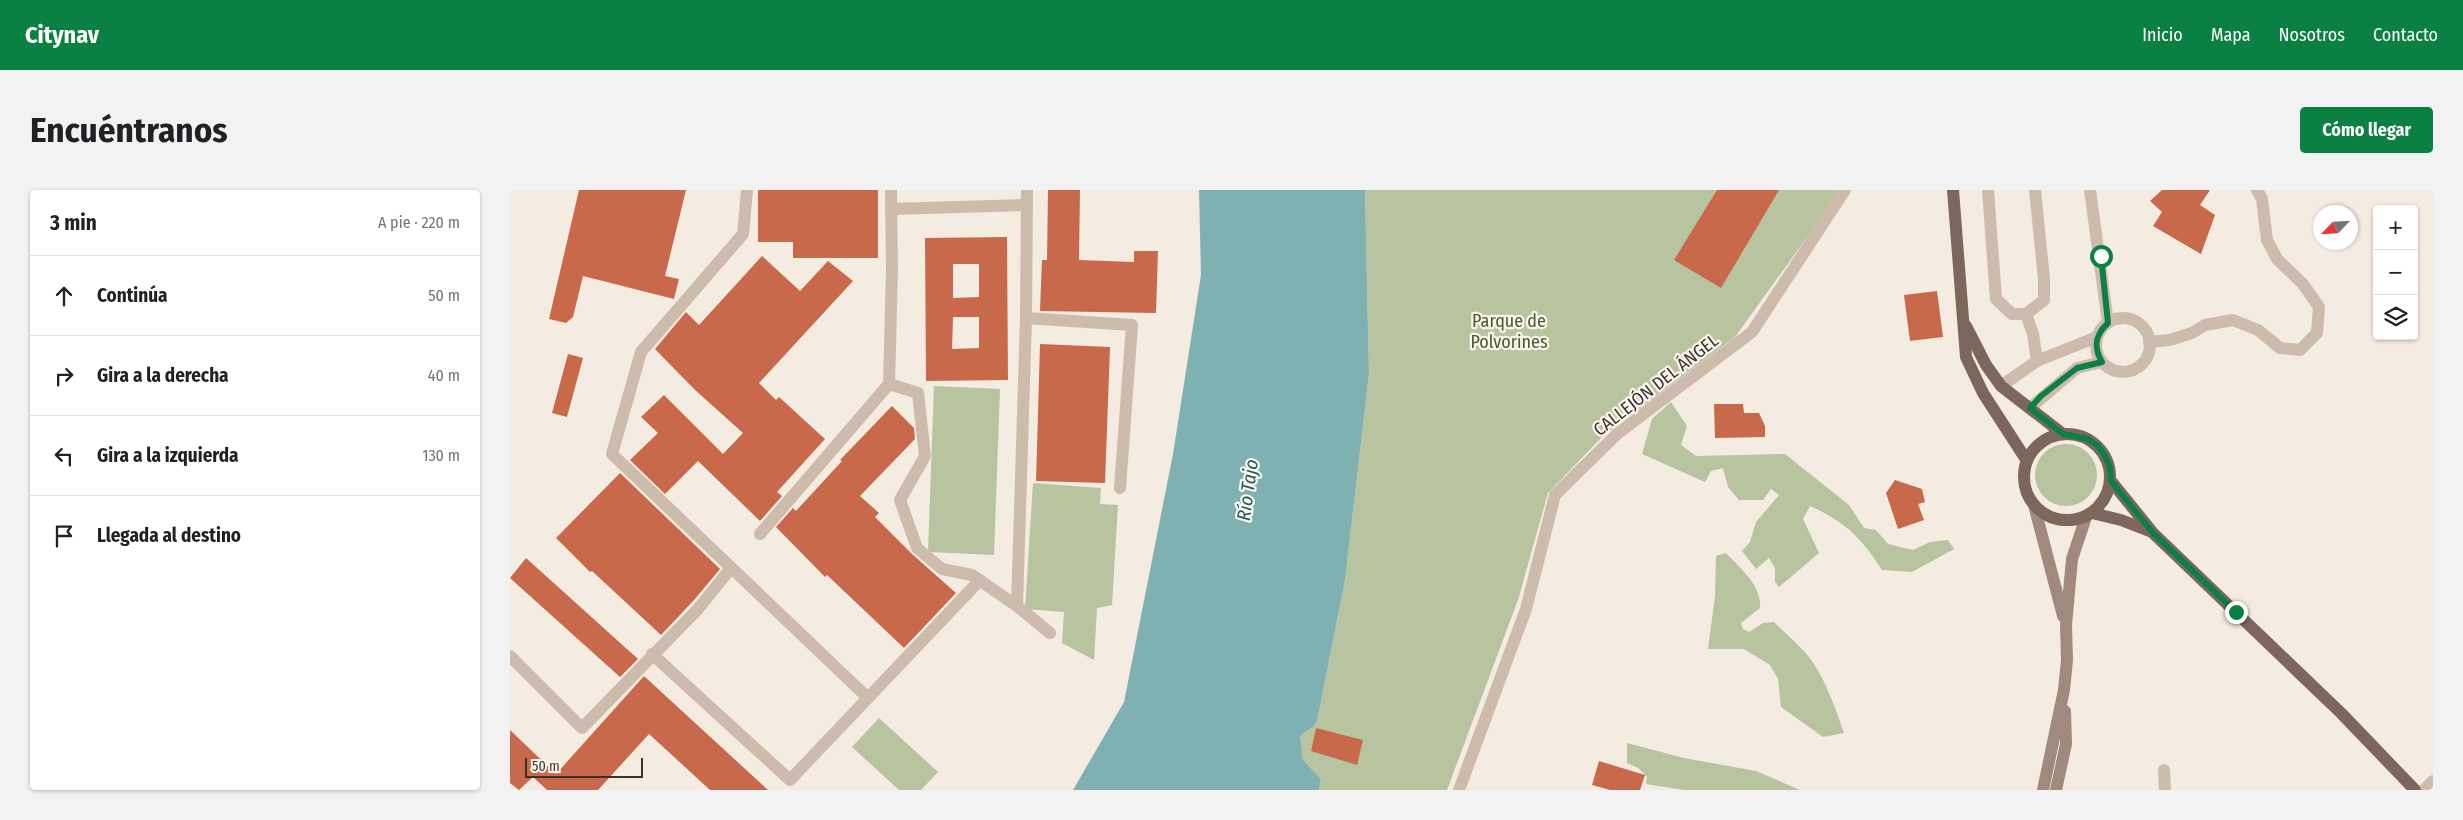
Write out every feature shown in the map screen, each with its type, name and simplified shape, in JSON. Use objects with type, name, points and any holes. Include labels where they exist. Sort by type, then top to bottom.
[{"type":"main road","points":[[1953,190],[1966,357],[1983,393],[2027,460]]},
{"type":"main road","points":[[1964,322],[1986,365],[2001,386],[2063,434]]},
{"type":"main road","points":[[2043,790],[2064,690],[2067,660],[2066,626],[2072,559],[2089,515],[2102,504],[2108,493],[2111,481],[2108,462],[2098,446],[2082,436],[2063,434],[2041,442],[2033,450],[2027,460],[2024,484],[2034,505],[2066,626]]},
{"type":"main road","points":[[2111,481],[2153,533],[2341,712],[2415,790]]},
{"type":"main road","points":[[2034,505],[2052,518],[2064,520],[2089,515],[2121,520],[2153,533]]},
{"type":"main road","points":[[2056,790],[2066,744],[2064,690]]},
{"type":"street","points":[[747,190],[743,234],[640,352],[612,454],[868,698]]},
{"type":"street","points":[[760,534],[889,384],[891,190]]},
{"type":"street","points":[[1017,606],[1028,190]]},
{"type":"street","name":"CALLEJÓN DEL ÁNGEL","points":[[1459,790],[1526,609],[1555,495],[1617,434],[1752,332],[1845,190]]},
{"type":"street","points":[[1988,190],[1996,299],[2012,314],[2026,314],[2044,300],[2044,279],[2035,190]]},
{"type":"street","points":[[2090,190],[2108,323]]},
{"type":"street","points":[[2149,342],[2170,340],[2192,333],[2206,325],[2233,320],[2258,330],[2280,348],[2300,350],[2317,333],[2319,307],[2303,284],[2277,259],[2267,240],[2262,199],[2257,190]]},
{"type":"street","points":[[892,209],[1027,205]]},
{"type":"street","points":[[2026,314],[2033,334],[2037,361]]},
{"type":"street","points":[[1026,318],[1132,325],[1120,488]]},
{"type":"street","points":[[2001,386],[2037,361],[2097,337],[2108,323],[2116,319],[2134,321],[2141,326],[2149,342],[2146,358],[2133,370],[2116,371],[2102,362],[2098,355],[2097,337]]},
{"type":"street","points":[[2030,408],[2041,396],[2077,368],[2102,362]]},
{"type":"street","points":[[889,384],[918,393],[925,456],[900,500],[917,548],[942,570],[972,575],[980,580],[1017,606],[1050,633]]},
{"type":"street","points":[[510,656],[582,728],[652,654],[698,609],[731,568]]},
{"type":"street","points":[[652,654],[790,780],[980,580]]},
{"type":"street","points":[[2164,770],[2165,790]]},
{"type":"street","points":[[2424,790],[2433,781]]},
{"type":"green space","name":"Parque de Polvorines","points":[[1365,190],[1839,190],[1836,197],[1735,337],[1602,437],[1548,493],[1518,600],[1447,790],[1319,790],[1321,779],[1303,760],[1300,736],[1314,726],[1317,721],[1345,580],[1369,374]]},
{"type":"green space","points":[[934,386],[1000,389],[994,555],[928,552]]},
{"type":"green space","points":[[1671,402],[1687,426],[1681,445],[1696,456],[1785,454],[1849,505],[1864,528],[1876,530],[1888,544],[1913,550],[1930,542],[1948,540],[1954,549],[1912,572],[1882,570],[1859,539],[1833,518],[1810,506],[1803,519],[1819,553],[1779,587],[1775,582],[1775,568],[1769,558],[1756,569],[1742,551],[1750,542],[1756,522],[1779,495],[1771,489],[1763,500],[1739,500],[1728,487],[1723,468],[1711,471],[1705,482],[1642,454],[1652,419]]},
{"type":"green space","points":[[2066,444],[2078,447],[2088,453],[2094,463],[2097,475],[2094,487],[2088,497],[2078,503],[2066,506],[2054,503],[2044,497],[2038,487],[2035,475],[2038,463],[2044,453],[2054,447]]},
{"type":"green space","points":[[1033,483],[1101,488],[1100,504],[1118,505],[1112,605],[1097,608],[1094,660],[1062,643],[1064,612],[1025,609]]},
{"type":"green space","points":[[1726,553],[1749,578],[1758,592],[1760,600],[1760,608],[1741,623],[1743,629],[1749,632],[1763,623],[1774,622],[1799,646],[1812,661],[1822,678],[1844,733],[1823,737],[1781,707],[1778,679],[1770,665],[1744,649],[1708,649],[1715,596],[1716,556]]},
{"type":"green space","points":[[879,718],[938,772],[921,790],[899,790],[852,747]]},
{"type":"green space","points":[[1627,743],[1684,758],[1756,771],[1800,790],[1684,790],[1646,784],[1647,777],[1638,768],[1627,763]]},
{"type":"water","name":"Río Tajo","points":[[1199,190],[1365,190],[1369,374],[1345,580],[1317,721],[1314,726],[1300,736],[1303,760],[1321,779],[1319,790],[1073,790],[1124,702],[1173,454],[1201,275]]},
{"type":"building","points":[[579,190],[686,190],[665,276],[679,279],[674,299],[583,276],[573,317],[566,323],[549,319]]},
{"type":"building","points":[[758,190],[878,190],[878,258],[793,258],[793,242],[758,242]]},
{"type":"building","points":[[1048,190],[1080,190],[1079,260],[1134,262],[1134,251],[1158,251],[1156,313],[1040,311],[1042,260],[1047,260]]},
{"type":"building","points":[[1717,190],[1779,190],[1721,288],[1674,260]]},
{"type":"building","points":[[2162,190],[2210,190],[2200,205],[2215,215],[2201,254],[2153,226],[2162,212],[2150,201]]},
{"type":"building","points":[[1007,237],[1008,380],[926,381],[925,238]],"holes":[[[953,264],[979,264],[979,297],[953,298]],[[953,317],[979,317],[979,348],[952,349]]]},
{"type":"building","points":[[762,256],[800,291],[828,261],[853,281],[759,383],[776,400],[779,397],[825,439],[777,492],[782,496],[760,521],[698,461],[665,494],[630,460],[658,433],[641,417],[664,395],[723,454],[743,433],[694,389],[655,349],[686,312],[699,325]]},
{"type":"building","points":[[1937,291],[1943,337],[1910,341],[1904,295]]},
{"type":"building","points":[[1040,344],[1110,347],[1105,483],[1036,481]]},
{"type":"building","points":[[568,354],[583,358],[567,417],[552,413]]},
{"type":"building","points":[[1714,404],[1743,404],[1744,413],[1759,413],[1765,426],[1765,437],[1715,438]]},
{"type":"building","points":[[892,406],[914,428],[915,439],[860,496],[879,513],[875,517],[912,554],[956,593],[904,648],[827,575],[825,577],[776,527],[793,508],[796,511],[842,461],[840,460]]},
{"type":"building","points":[[620,473],[720,569],[661,635],[592,571],[590,572],[556,538]]},
{"type":"building","points":[[1895,480],[1922,489],[1925,502],[1918,504],[1924,520],[1898,529],[1886,493]]},
{"type":"building","points":[[526,558],[638,659],[620,677],[510,578]]},
{"type":"building","points":[[644,676],[768,790],[710,790],[649,734],[598,790],[547,790],[533,777],[519,790],[510,783],[510,730],[556,774]]},
{"type":"building","points":[[1316,728],[1363,740],[1357,765],[1311,751]]},
{"type":"building","points":[[1599,761],[1645,775],[1640,790],[1610,790],[1592,785]]},
{"type":"route","points":[[2101,256],[2108,323],[2101,329],[2097,337],[2096,346],[2102,362],[2077,368],[2041,396],[2030,408],[2063,434],[2076,434],[2098,446],[2110,468],[2111,481],[2153,533],[2236,612]]}]
